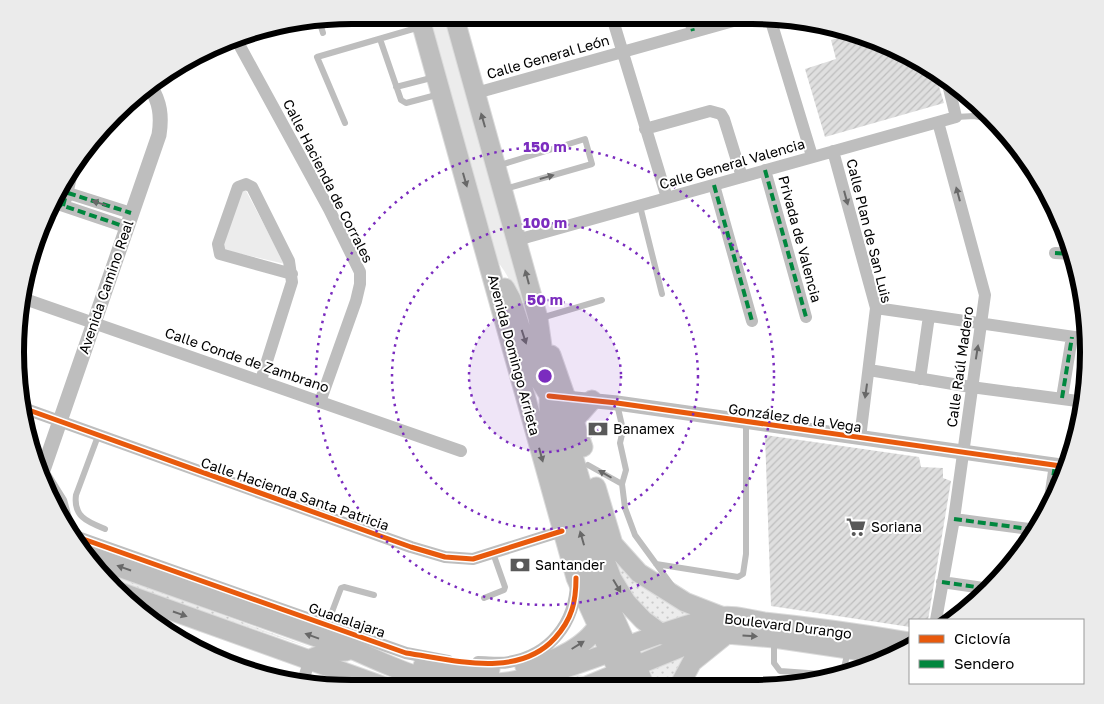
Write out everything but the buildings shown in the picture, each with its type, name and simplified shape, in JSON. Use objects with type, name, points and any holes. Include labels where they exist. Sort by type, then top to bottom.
[{"type":"main road","name":"Avenida Domingo Arrieta","points":[[421,24],[576,578],[598,628],[619,650]]},
{"type":"main road","name":"Avenida Domingo Arrieta","points":[[456,24],[517,240],[558,397],[549,423],[588,559],[607,605],[619,650],[619,679]]},
{"type":"main road","points":[[488,262],[511,299],[535,373],[558,397],[557,409],[570,425],[588,465],[613,544],[639,573],[685,602],[721,616]]},
{"type":"main road","points":[[557,452],[570,425],[592,400]]},
{"type":"main road","points":[[570,425],[600,547],[612,578],[626,602],[643,620],[663,635],[689,644]]},
{"type":"main road","points":[[98,559],[255,607],[356,651],[401,661],[427,679],[435,680]]},
{"type":"main road","points":[[141,603],[310,659],[361,680]]},
{"type":"main road","points":[[520,680],[585,641],[598,628],[607,605]]},
{"type":"main road","name":"Boulevard Durango","points":[[552,660],[619,650],[721,616],[906,641]]},
{"type":"main road","points":[[682,680],[692,662],[727,634]]},
{"type":"main road","name":"Boulevard Durango","points":[[619,679],[689,644],[727,634],[774,638],[880,654]]},
{"type":"main road","points":[[310,659],[328,652],[356,651]]},
{"type":"main road","points":[[552,660],[619,679]]},
{"type":"street","points":[[614,24],[667,198]]},
{"type":"street","points":[[690,24],[692,31]]},
{"type":"street","name":"Calle General León","points":[[476,93],[720,24]]},
{"type":"street","points":[[772,24],[812,156]]},
{"type":"street","name":"Calle Hacienda de Corrales","points":[[239,44],[329,209],[360,272],[360,284],[356,301],[320,402]]},
{"type":"street","points":[[949,90],[956,117]]},
{"type":"street","name":"Avenida Camino Real","points":[[44,466],[159,135],[161,124],[158,99],[153,91]]},
{"type":"street","points":[[645,129],[710,111],[716,112],[724,119],[742,177]]},
{"type":"street","name":"Calle General Valencia","points":[[517,240],[956,117]]},
{"type":"street","name":"Calle Raúl Madero","points":[[936,619],[954,519],[985,295],[938,122]]},
{"type":"street","name":"Calle Plan de San Luis","points":[[833,151],[876,308],[860,438]]},
{"type":"street","name":"Privada de Valencia","points":[[765,170],[806,317]]},
{"type":"street","points":[[261,380],[292,282],[292,274],[289,261],[252,187],[246,184],[238,187],[218,244],[220,254],[292,274]]},
{"type":"street","points":[[61,202],[68,193],[70,185]]},
{"type":"street","points":[[714,186],[752,321]]},
{"type":"street","points":[[68,193],[129,220]]},
{"type":"street","points":[[60,204],[129,220]]},
{"type":"street","points":[[1055,253],[1065,254]]},
{"type":"street","name":"Calle Conde de Zambrano","points":[[28,300],[461,451]]},
{"type":"street","points":[[876,308],[1080,338]]},
{"type":"street","points":[[920,379],[929,316]]},
{"type":"street","points":[[1062,398],[1072,337]]},
{"type":"street","points":[[869,370],[972,387],[1076,400]]},
{"type":"street","name":"González de la Vega","points":[[558,397],[616,403],[746,423],[1060,466]]},
{"type":"street","name":"Calle Hacienda Santa Patricia","points":[[29,410],[411,547],[459,559],[473,559],[562,530]]},
{"type":"street","points":[[954,519],[1028,529]]},
{"type":"street","name":"Guadalajara","points":[[83,539],[255,607],[328,625],[401,661],[508,662],[528,658],[552,660],[563,629],[572,614],[575,603],[576,578]]},
{"type":"street","points":[[942,582],[980,588]]},
{"type":"street","points":[[304,676],[310,659]]},
{"type":"lane","points":[[345,123],[317,57],[380,39],[413,24]]},
{"type":"lane","points":[[321,25],[323,33]]},
{"type":"lane","points":[[380,39],[401,100],[406,103],[439,86]]},
{"type":"lane","points":[[396,87],[439,86]]},
{"type":"lane","points":[[956,117],[981,117]]},
{"type":"lane","points":[[496,166],[585,139],[592,164],[503,190]]},
{"type":"lane","points":[[640,206],[662,294]]},
{"type":"lane","points":[[538,318],[602,300]]},
{"type":"lane","points":[[616,403],[623,430],[620,443],[626,470],[622,484],[625,508],[636,535],[685,602]]},
{"type":"lane","points":[[656,564],[738,577],[743,574],[746,554],[746,423]]},
{"type":"lane","points":[[98,436],[76,495],[75,504],[84,520],[105,530]]},
{"type":"lane","points":[[588,465],[622,484]]},
{"type":"lane","points":[[484,598],[504,590],[505,587],[493,553]]},
{"type":"lane","points":[[328,625],[341,588],[344,587],[374,595]]},
{"type":"lane","points":[[774,638],[774,663],[780,671],[818,674]]},
{"type":"lane","points":[[844,667],[848,650]]},
{"type":"shaded area","points":[[429,24],[449,24],[532,318],[536,361],[517,296],[497,261]]},
{"type":"shaded area","points":[[244,187],[285,264],[220,249]]},
{"type":"shaded area","points":[[598,512],[616,551],[698,612],[659,625],[633,601],[617,576]]},
{"type":"shaded area","points":[[110,573],[312,648],[221,618],[200,616],[123,587]]},
{"type":"shaded area","points":[[693,648],[675,680],[652,680],[647,669]]},
{"type":"shaded area","points":[[575,674],[593,678],[587,680],[552,680]]},
{"type":"marked path","points":[[691,24],[693,31]]},
{"type":"marked path","points":[[765,170],[806,317]]},
{"type":"marked path","points":[[714,185],[752,321]]},
{"type":"marked path","points":[[63,206],[67,189]]},
{"type":"marked path","points":[[68,193],[131,213]]},
{"type":"marked path","points":[[59,204],[126,227]]},
{"type":"marked path","points":[[1055,253],[1065,254]]},
{"type":"marked path","points":[[1062,398],[1072,337]]},
{"type":"marked path","points":[[1052,484],[1055,465]]},
{"type":"marked path","points":[[954,519],[1028,529]]},
{"type":"marked path","points":[[942,582],[980,588]]},
{"type":"cycle path","points":[[549,396],[617,403],[1060,466]]},
{"type":"cycle path","points":[[29,410],[411,547],[445,557],[473,559],[562,531]]},
{"type":"cycle path","points":[[82,539],[406,653],[485,664],[523,659],[540,651],[555,638],[572,610],[576,578]]},
{"type":"place","name":"Banamex","points":[[598,429]]},
{"type":"place","name":"Soriana","points":[[856,527]]},
{"type":"place","name":"Santander","points":[[520,565]]}]
